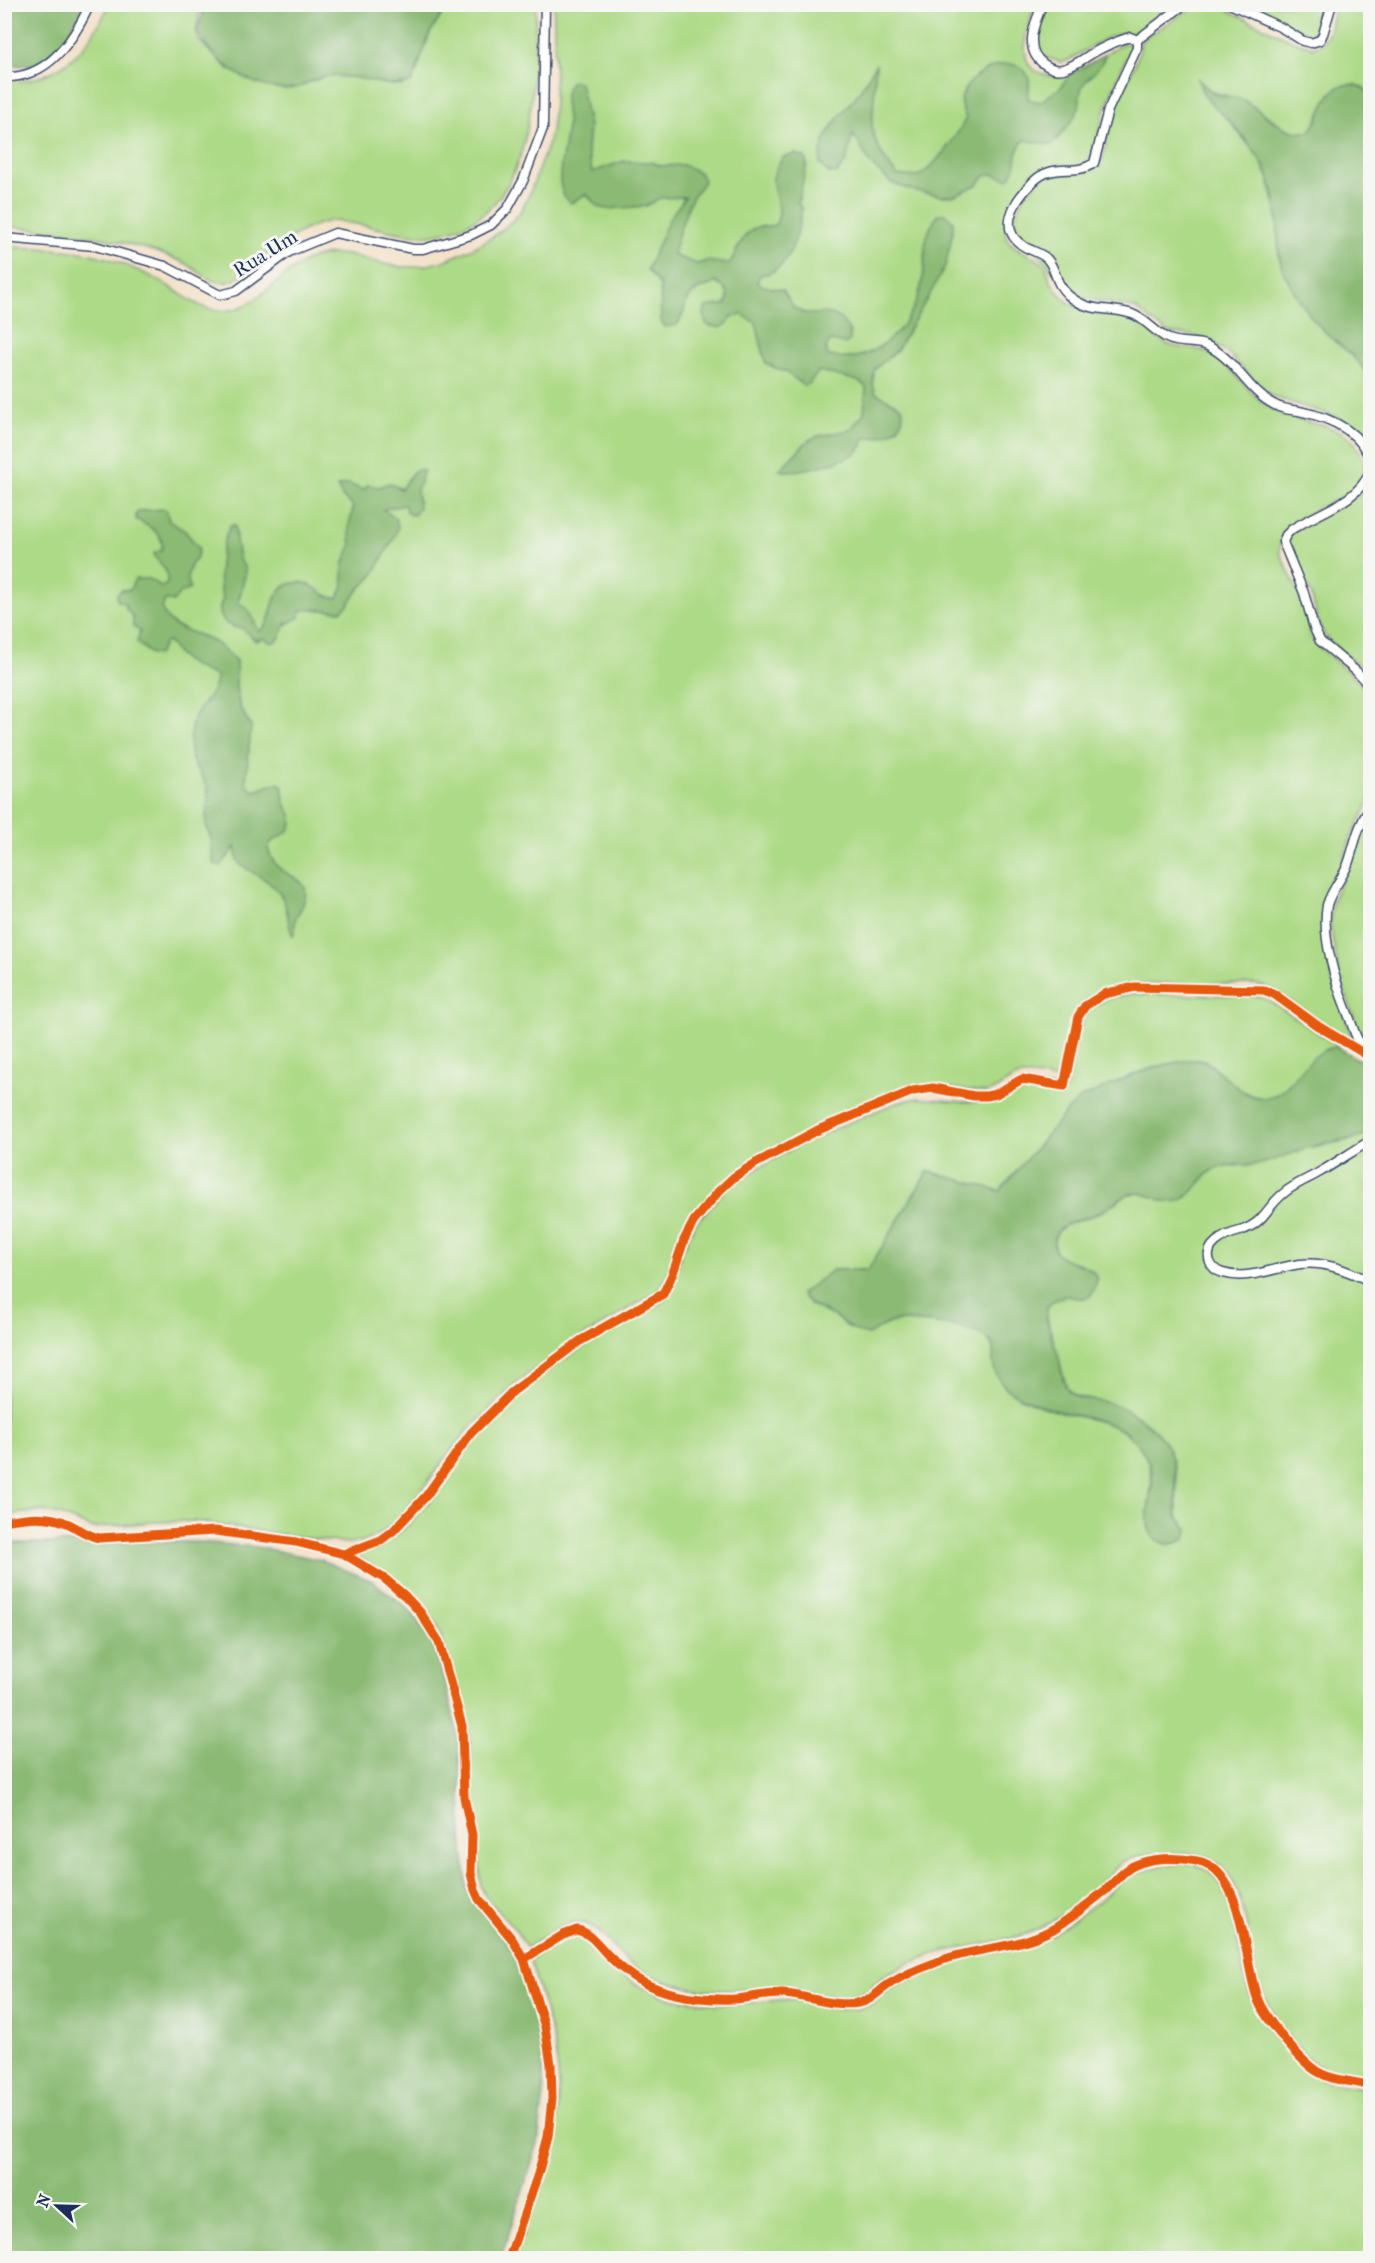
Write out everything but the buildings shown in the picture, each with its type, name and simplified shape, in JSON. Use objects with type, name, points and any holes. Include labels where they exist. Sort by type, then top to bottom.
[{"type":"street","points":[[4,77],[31,74],[46,66],[68,40],[90,4]]},
{"type":"street","name":"Rua Um","points":[[4,238],[95,246],[165,266],[220,295],[236,291],[289,252],[335,233],[413,249],[423,249],[471,236],[492,225],[507,208],[523,181],[543,128],[545,4]]},
{"type":"street","points":[[1043,4],[1034,28],[1032,46],[1037,58],[1048,67],[1060,70],[1130,37],[1137,40]]},
{"type":"street","points":[[1185,4],[1137,40],[1135,54],[1105,120],[1101,145],[1094,163],[1080,169],[1049,171],[1032,182],[1010,217],[1012,237],[1047,258],[1060,286],[1079,303],[1091,308],[1133,314],[1166,338],[1176,342],[1203,344],[1230,362],[1270,403],[1278,407],[1319,416],[1353,433],[1371,460]]},
{"type":"street","points":[[1230,4],[1311,43],[1320,40],[1332,4]]},
{"type":"street","points":[[1371,471],[1366,481],[1353,495],[1292,529],[1283,542],[1304,593],[1320,642],[1371,687]]},
{"type":"street","points":[[1371,808],[1358,830],[1346,869],[1330,897],[1326,914],[1327,935],[1340,995],[1361,1047],[1371,1056]]},
{"type":"street","points":[[344,1554],[381,1540],[393,1532],[426,1496],[471,1432],[513,1392],[580,1341],[663,1294],[689,1230],[719,1191],[734,1177],[818,1130],[913,1091],[933,1088],[974,1096],[987,1096],[996,1094],[1022,1079],[1064,1086],[1074,1029],[1085,1006],[1104,994],[1135,987],[1264,990],[1274,994],[1318,1026],[1371,1056]]},
{"type":"street","points":[[1371,1141],[1284,1192],[1259,1222],[1214,1243],[1208,1256],[1213,1268],[1223,1273],[1250,1274],[1314,1263],[1332,1266],[1371,1281]]},
{"type":"street","points":[[4,1521],[37,1516],[47,1517],[58,1519],[99,1538],[187,1531],[226,1532],[296,1542],[344,1554],[385,1579],[420,1612],[439,1642],[462,1726],[464,1797],[472,1835],[471,1873],[475,1890],[479,1899],[512,1939],[524,1959],[545,2027],[551,2064],[552,2098],[546,2146],[509,2259]]},
{"type":"street","points":[[524,1959],[563,1935],[577,1930],[590,1935],[628,1973],[641,1982],[672,1994],[734,1999],[778,1994],[831,2004],[859,2003],[876,1996],[900,1978],[946,1958],[1023,1941],[1055,1928],[1133,1866],[1164,1859],[1197,1861],[1215,1869],[1228,1890],[1243,1926],[1258,2001],[1279,2031],[1294,2050],[1316,2071],[1341,2081],[1371,2086]]},
{"type":"green space","points":[[206,4],[448,5],[430,33],[412,82],[396,85],[332,76],[298,87],[281,89],[266,86],[237,74],[213,54],[197,30]]},
{"type":"green space","points":[[4,5],[85,5],[66,38],[53,53],[38,63],[22,66],[5,65]]},
{"type":"green space","points":[[109,5],[205,5],[199,15],[196,32],[199,40],[209,51],[229,69],[294,88],[326,76],[355,77],[400,86],[407,84],[417,71],[430,33],[448,5],[536,5],[534,74],[530,111],[523,146],[511,179],[492,206],[465,225],[429,235],[419,235],[338,221],[321,223],[291,238],[241,276],[225,282],[209,279],[178,260],[126,243],[66,232],[5,226],[4,83],[41,76],[69,61],[91,37]]},
{"type":"green space","points":[[554,5],[1036,5],[1026,33],[1026,56],[1029,65],[1034,70],[1056,76],[1082,69],[1124,43],[1132,43],[1104,112],[1097,142],[1089,161],[1077,166],[1054,167],[1039,172],[1022,191],[1009,217],[1005,233],[1014,246],[1043,264],[1051,282],[1072,305],[1089,312],[1129,319],[1172,346],[1197,349],[1216,357],[1265,405],[1289,417],[1343,433],[1361,454],[1365,471],[1358,483],[1338,499],[1294,523],[1281,541],[1280,553],[1299,594],[1314,643],[1359,681],[1370,703],[1370,801],[1351,837],[1324,903],[1332,980],[1355,1045],[1270,988],[1254,984],[1164,983],[1116,988],[1097,994],[1084,1003],[1078,1011],[1068,1040],[1062,1081],[1022,1076],[986,1093],[928,1085],[893,1095],[835,1120],[752,1162],[696,1213],[684,1230],[664,1282],[656,1292],[564,1348],[514,1385],[464,1434],[399,1519],[381,1533],[365,1541],[348,1543],[328,1541],[194,1521],[152,1522],[92,1528],[44,1511],[5,1515],[4,246],[73,251],[103,257],[154,278],[198,305],[214,310],[242,307],[290,271],[316,257],[328,254],[340,254],[397,266],[417,267],[433,264],[462,253],[497,234],[520,212],[546,151],[551,132],[554,100]]},
{"type":"green space","points":[[1048,5],[1172,5],[1136,32],[1118,34],[1102,40],[1069,60],[1061,62],[1044,57],[1038,49],[1036,38]]},
{"type":"green space","points":[[1248,5],[1326,5],[1318,26],[1312,34]]},
{"type":"green space","points":[[1335,5],[1370,5],[1370,94],[1361,87],[1350,84],[1334,90],[1309,132],[1293,133],[1243,100],[1216,93],[1207,88],[1230,122],[1260,159],[1268,177],[1277,214],[1279,258],[1334,341],[1355,356],[1370,379],[1370,449],[1358,433],[1337,417],[1274,397],[1265,391],[1229,354],[1215,344],[1191,335],[1168,333],[1135,308],[1083,298],[1068,288],[1032,247],[1014,231],[1016,213],[1022,199],[1045,175],[1085,172],[1096,167],[1100,162],[1105,150],[1108,124],[1113,108],[1133,69],[1141,40],[1193,7],[1219,6],[1293,41],[1313,47],[1320,45],[1329,33]]},
{"type":"green space","points":[[1105,55],[1101,64],[1083,85],[1079,108],[1067,128],[1051,145],[1025,140],[1018,148],[1015,168],[1008,179],[992,174],[985,176],[977,185],[953,196],[911,190],[891,183],[870,163],[853,134],[846,161],[837,173],[829,173],[820,164],[827,134],[859,92],[876,64],[873,134],[889,165],[897,175],[912,177],[930,168],[958,132],[966,118],[961,105],[962,94],[977,75],[1000,65],[1012,64],[1021,68],[1029,78],[1028,99],[1040,102],[1061,87],[1070,74]]},
{"type":"green space","points":[[1198,79],[1213,93],[1243,100],[1282,127],[1300,132],[1309,132],[1327,99],[1336,89],[1348,84],[1360,86],[1370,94],[1370,379],[1355,358],[1317,324],[1292,288],[1281,263],[1275,203],[1264,166],[1234,126],[1206,98]]},
{"type":"green space","points":[[570,82],[580,83],[589,126],[587,149],[592,172],[624,161],[651,162],[660,166],[684,165],[700,173],[704,180],[689,205],[673,255],[697,264],[706,261],[729,264],[743,239],[751,230],[775,225],[779,214],[773,185],[776,170],[783,157],[795,154],[805,157],[807,164],[798,203],[802,209],[791,251],[779,267],[770,273],[760,275],[757,282],[763,286],[783,290],[796,309],[809,314],[833,314],[844,323],[849,331],[850,340],[845,344],[831,341],[826,347],[827,355],[846,358],[864,355],[894,336],[913,309],[921,288],[925,245],[931,227],[938,214],[946,214],[953,221],[946,264],[934,287],[897,350],[874,370],[873,384],[876,393],[902,407],[903,415],[898,427],[886,435],[865,438],[858,451],[832,463],[795,471],[779,470],[809,440],[850,430],[864,413],[866,387],[858,381],[819,371],[809,384],[804,386],[786,372],[766,364],[756,323],[743,315],[731,317],[728,323],[721,328],[707,325],[704,316],[706,307],[726,304],[728,296],[722,286],[715,282],[693,293],[677,325],[665,327],[661,321],[660,285],[647,270],[669,219],[685,197],[660,198],[646,206],[608,209],[598,207],[586,194],[571,203],[565,198],[560,180],[567,131],[565,96]]},
{"type":"green space","points":[[418,469],[424,471],[417,490],[419,507],[415,514],[410,515],[405,505],[383,509],[395,518],[398,526],[395,536],[372,577],[341,611],[308,609],[301,611],[299,618],[286,624],[279,639],[272,643],[263,638],[256,641],[242,628],[231,626],[223,620],[220,610],[223,599],[220,562],[230,526],[235,525],[239,559],[245,568],[238,603],[249,612],[259,631],[268,622],[277,595],[287,585],[296,582],[303,583],[325,595],[338,598],[343,586],[343,565],[351,546],[349,525],[353,509],[337,487],[349,484],[363,490],[368,485],[379,487],[389,483],[401,489],[413,472]]},
{"type":"green space","points":[[1370,480],[1370,676],[1324,634],[1310,591],[1290,556],[1287,542],[1288,535],[1358,495]]},
{"type":"green space","points":[[164,509],[167,511],[169,521],[185,531],[199,548],[196,560],[192,563],[187,576],[190,589],[180,593],[173,602],[165,600],[162,609],[170,622],[209,639],[236,661],[236,688],[240,707],[251,727],[246,781],[249,788],[255,791],[277,783],[282,785],[285,803],[292,816],[291,827],[273,841],[268,849],[275,864],[300,881],[306,891],[305,899],[296,917],[293,936],[286,908],[279,893],[268,882],[241,865],[237,860],[235,847],[221,866],[214,864],[211,839],[206,823],[208,791],[193,762],[190,734],[196,714],[213,690],[216,676],[186,661],[166,641],[158,655],[149,653],[137,642],[140,631],[133,626],[133,617],[125,604],[117,600],[117,594],[122,590],[130,590],[135,579],[150,579],[161,587],[166,585],[167,573],[154,556],[154,553],[161,551],[161,540],[155,532],[136,519],[139,511]]},
{"type":"green space","points":[[1370,815],[1370,1011],[1364,1028],[1366,1045],[1339,975],[1330,924],[1333,900]]},
{"type":"green space","points":[[1131,994],[1257,996],[1271,1002],[1340,1048],[1327,1049],[1322,1052],[1287,1088],[1276,1095],[1265,1098],[1242,1091],[1204,1060],[1172,1063],[1132,1075],[1122,1080],[1041,1143],[1000,1191],[928,1171],[868,1270],[832,1270],[809,1304],[835,1317],[849,1328],[877,1327],[890,1322],[902,1321],[931,1323],[963,1329],[987,1338],[992,1345],[998,1376],[1011,1392],[1048,1409],[1111,1425],[1135,1441],[1145,1456],[1151,1474],[1149,1529],[1160,1542],[1176,1543],[1186,1539],[1188,1529],[1177,1516],[1176,1474],[1167,1448],[1160,1437],[1130,1413],[1080,1397],[1067,1388],[1045,1313],[1049,1304],[1056,1299],[1075,1296],[1082,1264],[1062,1259],[1056,1255],[1054,1239],[1058,1231],[1066,1225],[1100,1213],[1126,1195],[1140,1193],[1153,1197],[1191,1193],[1208,1172],[1220,1167],[1258,1164],[1307,1148],[1355,1139],[1370,1133],[1370,2080],[1341,2075],[1324,2069],[1292,2042],[1261,1990],[1236,1889],[1228,1874],[1216,1862],[1193,1853],[1150,1855],[1130,1859],[1119,1865],[1074,1906],[1036,1930],[917,1960],[890,1972],[869,1988],[855,1995],[827,1996],[776,1988],[710,1990],[674,1984],[651,1976],[631,1965],[602,1934],[578,1922],[558,1928],[526,1947],[516,1930],[486,1897],[481,1886],[476,1823],[471,1806],[470,1739],[466,1715],[437,1625],[410,1594],[394,1580],[357,1556],[395,1536],[411,1523],[435,1495],[483,1427],[545,1371],[619,1324],[660,1304],[671,1289],[681,1255],[695,1224],[731,1184],[808,1140],[896,1103],[918,1098],[965,1102],[992,1101],[1021,1084],[1066,1090],[1080,1027],[1088,1012],[1102,1001]]},
{"type":"green space","points":[[1336,1047],[1370,1066],[1370,1133],[1357,1138],[1317,1145],[1261,1164],[1220,1167],[1208,1174],[1189,1194],[1178,1201],[1168,1202],[1138,1193],[1127,1195],[1093,1215],[1066,1225],[1057,1232],[1054,1238],[1057,1253],[1091,1270],[1096,1276],[1096,1284],[1090,1296],[1061,1297],[1047,1307],[1048,1323],[1059,1356],[1065,1386],[1076,1397],[1106,1402],[1133,1414],[1150,1426],[1163,1440],[1174,1465],[1177,1516],[1188,1529],[1186,1539],[1173,1544],[1163,1543],[1153,1536],[1149,1529],[1148,1511],[1152,1474],[1146,1457],[1136,1442],[1121,1429],[1112,1425],[1049,1409],[1012,1392],[996,1374],[993,1346],[986,1338],[945,1325],[914,1321],[889,1323],[868,1335],[863,1334],[812,1305],[801,1294],[832,1270],[868,1270],[928,1171],[1000,1191],[1067,1111],[1081,1098],[1135,1074],[1188,1060],[1204,1060],[1248,1094],[1262,1098],[1274,1096],[1284,1089],[1313,1058]]},
{"type":"green space","points":[[199,1542],[258,1547],[321,1560],[372,1581],[409,1609],[430,1638],[444,1679],[457,1730],[467,1888],[472,1899],[499,1930],[512,1951],[532,2000],[541,2039],[544,2094],[538,2143],[501,2258],[5,2258],[4,1543]]},
{"type":"green space","points":[[1185,1864],[1207,1870],[1217,1879],[1224,1891],[1234,1922],[1246,1984],[1257,2010],[1282,2046],[1303,2067],[1321,2079],[1370,2090],[1370,2258],[516,2258],[549,2154],[557,2120],[559,2097],[558,2069],[553,2038],[530,1960],[556,1943],[570,1936],[583,1936],[615,1969],[634,1983],[668,1998],[716,2004],[791,1999],[836,2009],[857,2009],[869,2006],[894,1986],[941,1965],[964,1957],[1032,1944],[1054,1934],[1097,1903],[1129,1874],[1166,1865]]},
{"type":"cycle path","points":[[344,1554],[381,1540],[393,1531],[426,1496],[471,1433],[512,1392],[580,1341],[663,1294],[694,1221],[734,1177],[818,1130],[913,1091],[933,1088],[974,1096],[987,1096],[996,1094],[1022,1079],[1064,1086],[1078,1017],[1085,1006],[1104,994],[1135,987],[1264,990],[1274,994],[1318,1026],[1370,1057]]},
{"type":"cycle path","points":[[4,1521],[29,1518],[53,1519],[99,1538],[215,1531],[296,1542],[344,1554],[385,1579],[420,1612],[439,1642],[462,1726],[464,1797],[472,1835],[471,1873],[475,1890],[479,1899],[512,1939],[524,1959],[545,2027],[551,2064],[552,2098],[548,2137],[538,2174],[509,2258]]},
{"type":"cycle path","points":[[524,1959],[563,1935],[577,1930],[591,1938],[634,1977],[664,1991],[699,1998],[734,1999],[784,1994],[839,2004],[858,2003],[871,1998],[901,1977],[947,1958],[1025,1941],[1055,1928],[1107,1889],[1122,1873],[1140,1863],[1173,1858],[1197,1861],[1213,1868],[1225,1881],[1234,1899],[1258,2000],[1284,2039],[1302,2059],[1318,2072],[1331,2078],[1370,2086]]}]
